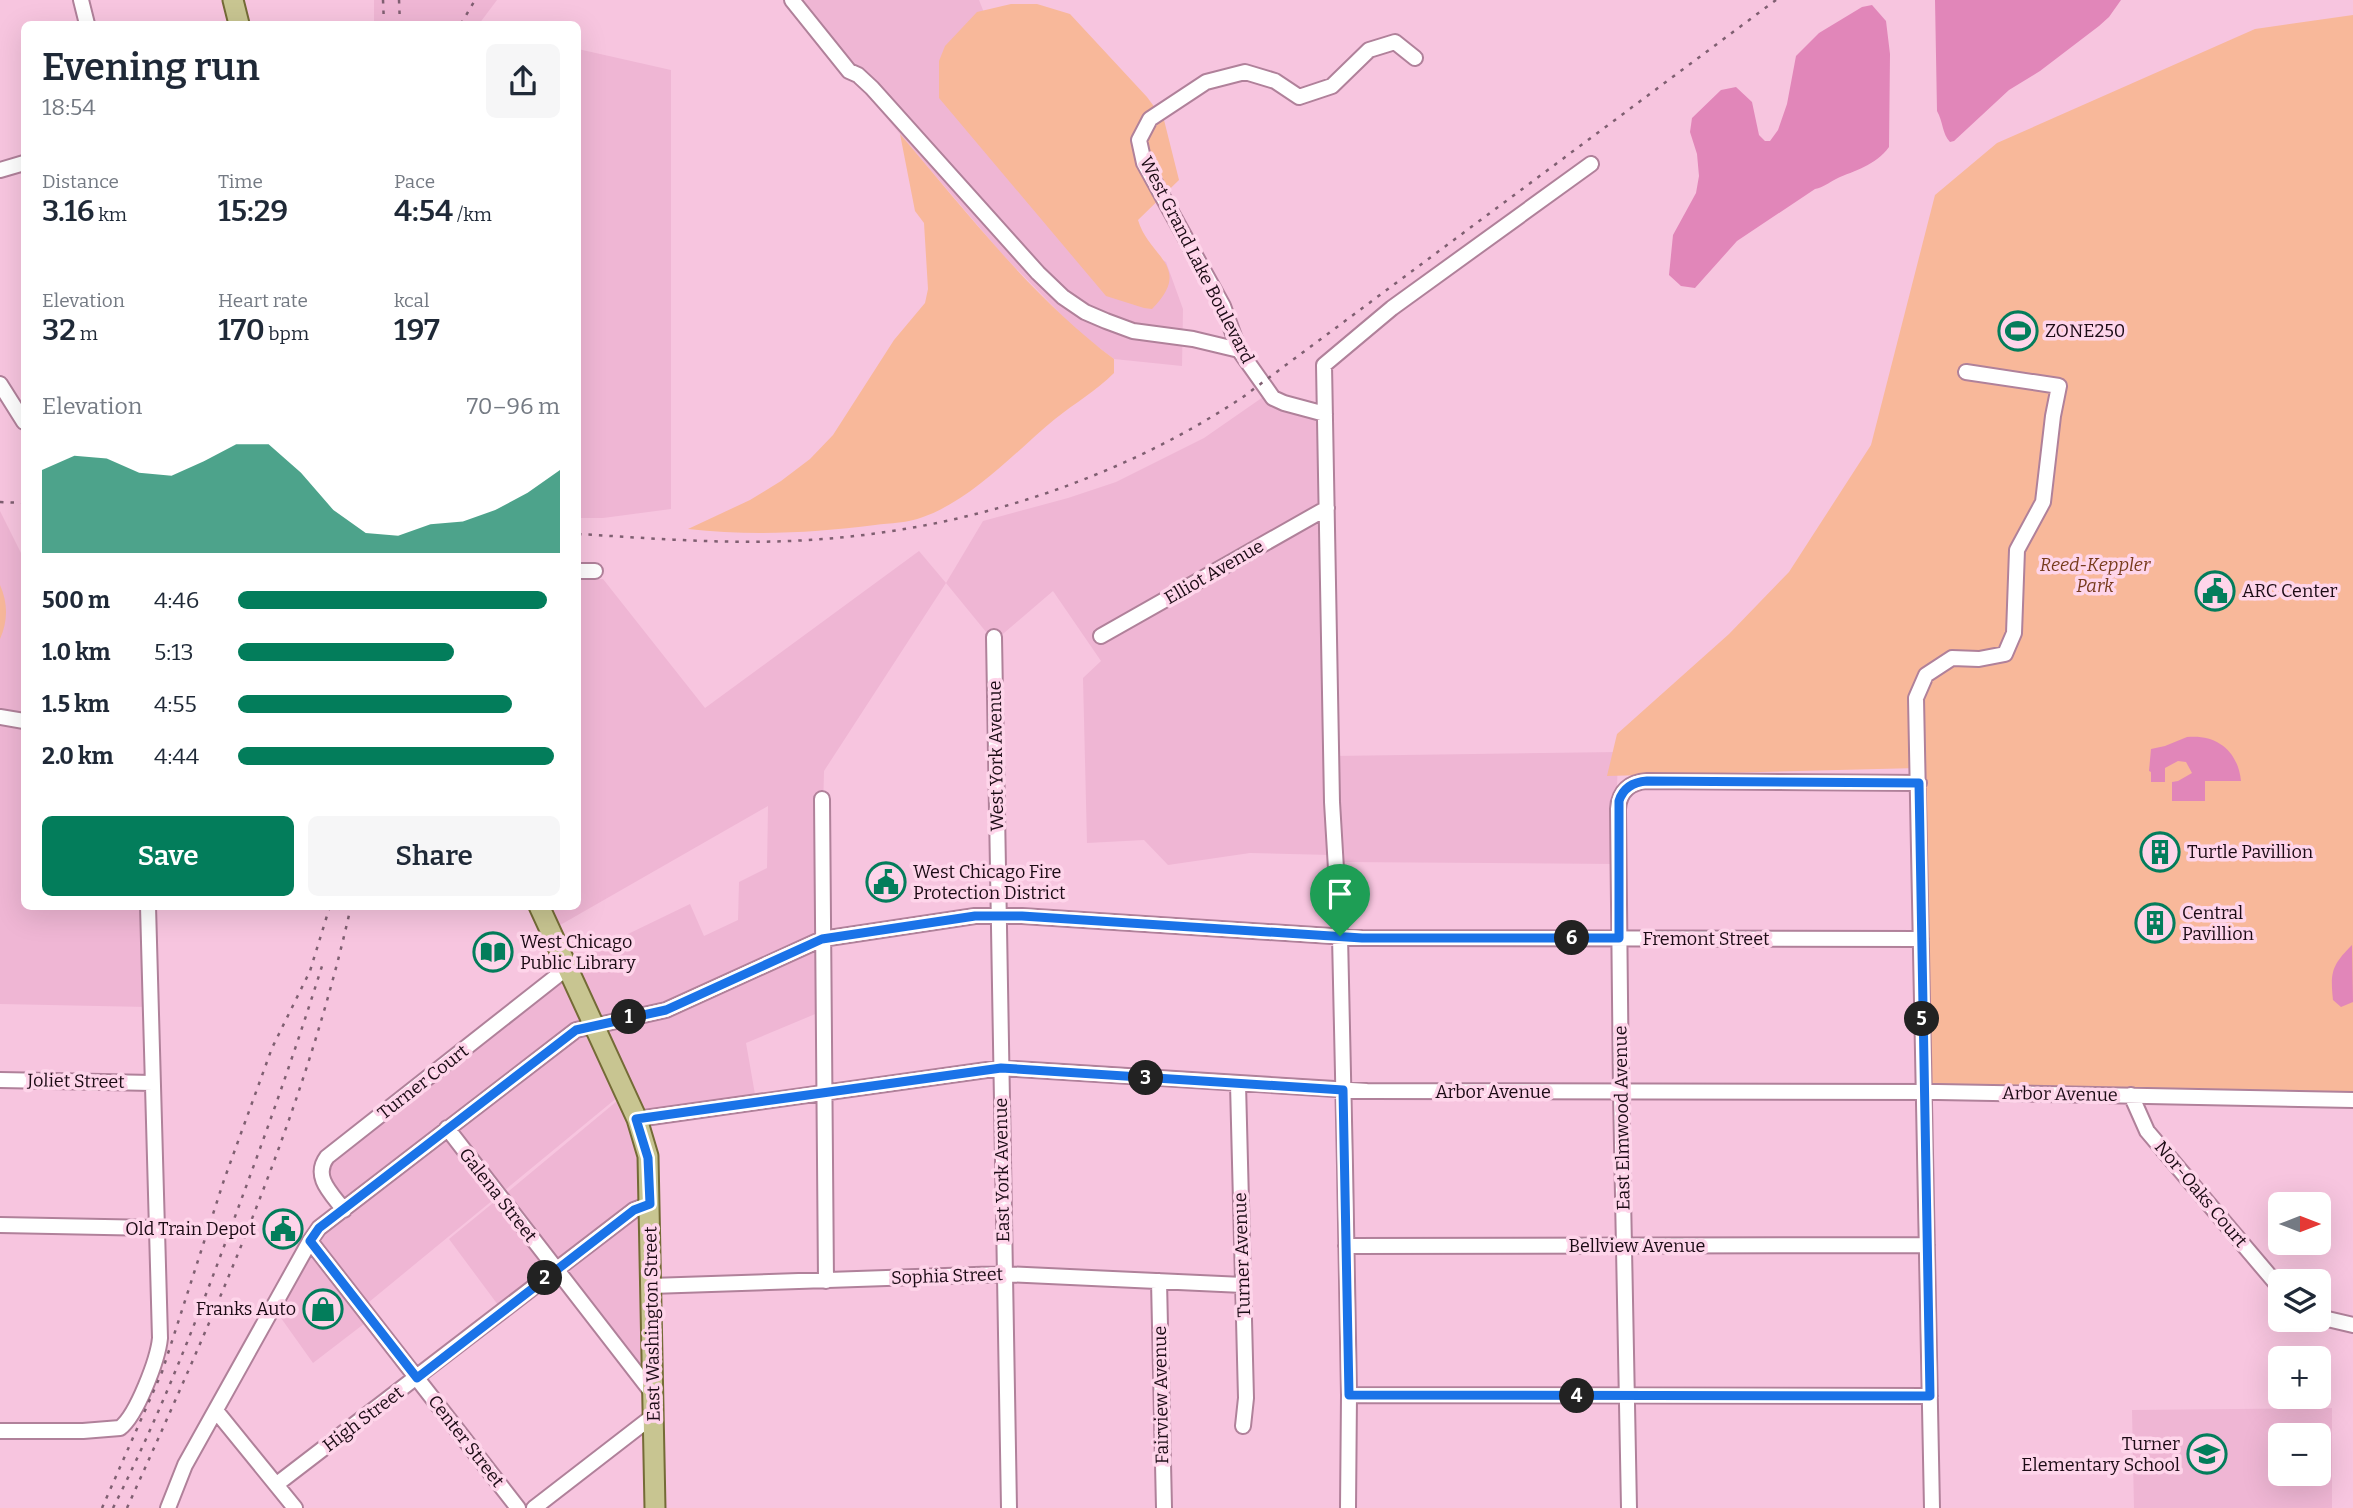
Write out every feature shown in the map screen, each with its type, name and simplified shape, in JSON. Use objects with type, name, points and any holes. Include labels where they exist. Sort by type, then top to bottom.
[{"type":"main road","points":[[233,0],[238,21]]},
{"type":"main road","name":"East Washington Street","points":[[541,910],[636,1119],[648,1158],[655,1508]]},
{"type":"street","points":[[81,0],[86,21]]},
{"type":"street","points":[[792,0],[849,71],[858,75],[872,88],[1038,273],[1063,297],[1086,312],[1133,331],[1193,339],[1239,351]]},
{"type":"street","name":"West Grand Lake Boulevard","points":[[1325,414],[1273,398],[1239,351],[1223,306],[1144,163],[1139,139],[1150,119],[1206,82],[1245,72],[1275,81],[1299,97],[1332,86],[1368,50],[1395,42],[1415,58]]},
{"type":"street","points":[[0,170],[21,164]]},
{"type":"street","points":[[1348,1508],[1349,1395],[1340,936],[1332,802],[1324,365],[1392,308],[1591,164]]},
{"type":"street","points":[[1932,1508],[1916,698],[1926,675],[1952,658],[1979,659],[2006,654],[2014,633],[2017,550],[2043,502],[2059,386],[1966,372]]},
{"type":"street","points":[[0,384],[21,417]]},
{"type":"street","name":"Elliot Avenue","points":[[1101,636],[1327,508]]},
{"type":"street","points":[[581,571],[595,571]]},
{"type":"street","name":"West York Avenue","points":[[994,638],[998,916]]},
{"type":"street","points":[[0,718],[21,721]]},
{"type":"street","name":"East Elmwood Avenue","points":[[1629,1508],[1621,1092],[1619,801],[1627,788],[1634,783],[1647,781],[1919,783]]},
{"type":"street","points":[[822,799],[826,1280]]},
{"type":"street","points":[[0,1431],[116,1429],[124,1425],[131,1416],[159,1349],[148,910]]},
{"type":"street","name":"Fremont Street","points":[[168,1508],[185,1465],[319,1228],[576,1030],[666,1010],[822,939],[975,916],[998,916],[1340,936],[1921,939]]},
{"type":"street","name":"East York Avenue","points":[[998,916],[1009,1508]]},
{"type":"street","name":"Turner Court","points":[[344,1210],[322,1180],[322,1164],[327,1157],[567,968]]},
{"type":"street","name":"Arbor Avenue","points":[[636,1119],[1001,1068],[1343,1090],[1924,1092],[2353,1100]]},
{"type":"street","name":"Joliet Street","points":[[0,1080],[153,1083]]},
{"type":"street","name":"Turner Avenue","points":[[1238,1084],[1247,1398],[1243,1426]]},
{"type":"street","name":"Nor-Oaks Court","points":[[2131,1095],[2147,1131],[2268,1274]]},
{"type":"street","name":"Galena Street","points":[[447,1128],[653,1394]]},
{"type":"street","name":"High Street","points":[[277,1484],[634,1210],[650,1204]]},
{"type":"street","points":[[0,1225],[156,1228]]},
{"type":"street","name":"Center Street","points":[[310,1241],[518,1508]]},
{"type":"street","name":"Bellview Avenue","points":[[1346,1246],[1927,1245]]},
{"type":"street","name":"Sophia Street","points":[[651,1286],[1004,1274],[1243,1285]]},
{"type":"street","name":"Fairview Avenue","points":[[1159,1281],[1164,1508]]},
{"type":"street","points":[[2331,1320],[2353,1325]]},
{"type":"street","points":[[1349,1395],[1930,1396]]},
{"type":"street","points":[[217,1412],[295,1508]]},
{"type":"street","points":[[534,1508],[653,1416]]},
{"type":"shaded area","points":[[374,0],[497,0],[481,21],[374,21]]},
{"type":"shaded area","points":[[786,0],[979,0],[995,40],[1078,210],[1166,262],[1183,309],[1182,366],[1114,359],[1078,332],[1002,254]]},
{"type":"shaded area","points":[[1935,0],[2121,0],[2099,26],[2040,71],[2009,90],[1950,142],[1937,111]]},
{"type":"shaded area","points":[[1872,5],[1886,21],[1890,54],[1889,147],[1871,163],[1815,189],[1737,241],[1695,288],[1681,286],[1669,275],[1673,235],[1696,193],[1699,176],[1697,154],[1690,132],[1692,118],[1721,90],[1736,87],[1752,102],[1759,135],[1765,141],[1770,141],[1778,130],[1787,104],[1796,56],[1819,33],[1862,7]]},
{"type":"shaded area","points":[[581,50],[671,70],[671,509],[603,518],[581,518]]},
{"type":"shaded area","points":[[1266,395],[1321,417],[1331,855],[1250,853],[1168,865],[1144,840],[1087,843],[1083,678],[1101,661],[1053,591],[997,639],[991,638],[946,583],[983,521],[1116,482],[1204,438]]},
{"type":"shaded area","points":[[0,511],[21,553],[21,910],[145,910],[148,1007],[0,1004]]},
{"type":"shaded area","points":[[919,551],[946,583],[824,771],[820,937],[662,1009],[598,1027],[568,963],[690,904],[704,936],[738,920],[739,882],[767,868],[768,806],[555,928],[546,910],[581,910],[581,578],[603,579],[705,708]]},
{"type":"shaded area","points":[[2187,737],[2208,738],[2224,747],[2236,761],[2241,781],[2205,781],[2205,801],[2172,801],[2172,782],[2192,773],[2186,762],[2178,761],[2165,768],[2165,782],[2151,782],[2151,749]]},
{"type":"shaded area","points":[[1618,752],[1615,864],[1341,862],[1334,756]]},
{"type":"shaded area","points":[[820,943],[820,1012],[746,1043],[756,1100],[638,1115],[601,1033],[667,1012]]},
{"type":"shaded area","points":[[2352,945],[2353,1002],[2341,1007],[2333,1000],[2332,976],[2336,964]]},
{"type":"shaded area","points":[[569,971],[624,1092],[363,1307],[310,1241],[343,1210],[322,1164]]},
{"type":"shaded area","points":[[623,1096],[637,1126],[647,1202],[556,1266],[503,1196]]},
{"type":"shaded area","points":[[499,1198],[552,1269],[501,1309],[449,1239]]},
{"type":"shaded area","points":[[648,1207],[650,1387],[560,1270]]},
{"type":"shaded area","points":[[310,1247],[369,1320],[313,1363],[276,1311]]},
{"type":"shaded area","name":"Turner Elementary School","points":[[2332,1408],[2332,1508],[2134,1508],[2132,1410]]},
{"type":"green space","points":[[1011,4],[1037,4],[1070,14],[1147,97],[1164,120],[1179,180],[1138,220],[1143,233],[1169,272],[1169,282],[1164,294],[1152,309],[1106,296],[939,98],[939,61],[945,46],[977,12]]},
{"type":"green space","name":"Reed-Keppler Park","points":[[2353,15],[2353,1092],[1924,1092],[1918,768],[1607,776],[1617,734],[1729,634],[1789,572],[1871,445],[1935,195],[1997,143],[2255,29]]},
{"type":"green space","points":[[900,134],[1027,281],[1084,335],[1114,359],[1114,373],[1055,419],[976,487],[923,517],[805,532],[759,533],[688,529],[750,500],[810,459],[833,435],[894,340],[925,303],[928,289],[924,223],[915,211]]},
{"type":"green space","points":[[0,585],[6,612],[0,639]]},
{"type":"railway","points":[[383,0],[384,21]]},
{"type":"railway","points":[[399,0],[400,21]]},
{"type":"railway","points":[[463,21],[475,0]]},
{"type":"railway","points":[[581,534],[736,542],[849,537],[968,516],[1026,500],[1139,456],[1243,397],[1776,0]]},
{"type":"railway","points":[[0,502],[21,503]]},
{"type":"railway","points":[[102,1508],[162,1372],[224,1180],[272,1048],[310,971],[329,910]]},
{"type":"railway","points":[[127,1508],[224,1288],[283,1137],[332,984],[350,910]]},
{"type":"railway","points":[[113,1508],[165,1395],[211,1281],[272,1115],[322,966]]},
{"type":"place","name":"ZONE250","points":[[2018,331]]},
{"type":"place","name":"ARC Center","points":[[2215,591]]},
{"type":"place","name":"Turtle Pavillion","points":[[2160,852]]},
{"type":"place","name":"West Chicago Fire Protection District","points":[[886,882]]},
{"type":"place","name":"Central Pavillion","points":[[2155,923]]},
{"type":"place","name":"West Chicago Public Library","points":[[493,952]]},
{"type":"place","name":"Old Train Depot","points":[[283,1229]]},
{"type":"place","name":"Franks Auto","points":[[323,1309]]},
{"type":"place","name":"Turner Elementary School","points":[[2207,1454]]},
{"type":"route","points":[[1634,783],[1919,783],[1930,1396],[1349,1395],[1343,1090],[1001,1068],[636,1119],[648,1158],[650,1204],[634,1210],[417,1378],[310,1241],[319,1228],[576,1030],[666,1010],[822,939],[975,916],[1022,916],[1340,936],[1619,938],[1619,801],[1623,792],[1634,783]]}]
